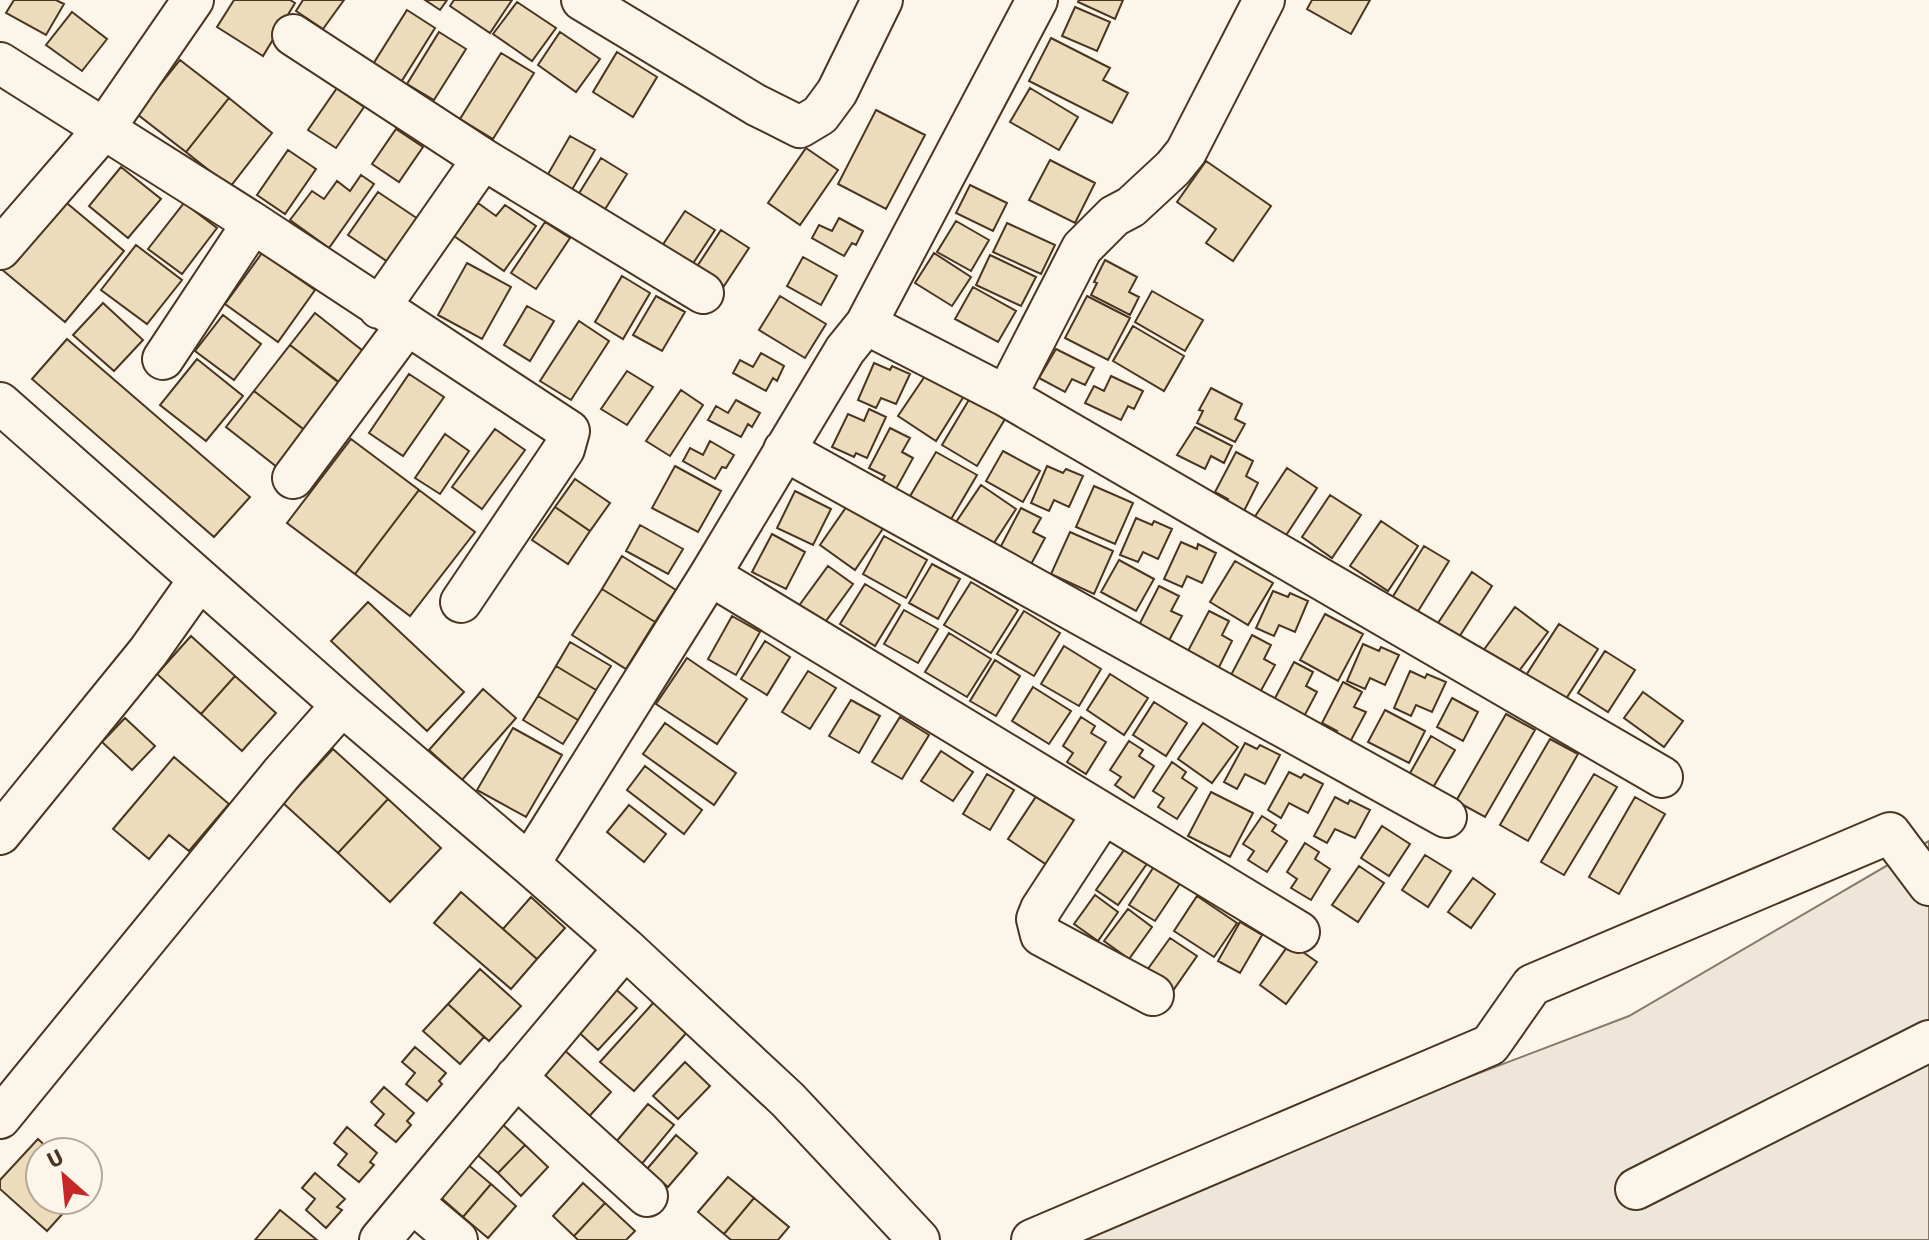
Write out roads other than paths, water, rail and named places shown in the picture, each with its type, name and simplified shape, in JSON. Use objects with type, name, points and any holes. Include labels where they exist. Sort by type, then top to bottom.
[{"type":"street","points":[[0,249],[104,129],[193,0]]},
{"type":"street","points":[[582,0],[756,105],[800,127],[820,115],[837,92],[882,0]]},
{"type":"street","points":[[529,864],[710,575],[845,350],[866,324],[1037,0]]},
{"type":"street","points":[[1006,396],[1082,248],[1114,216],[1131,207],[1186,152],[1264,0]]},
{"type":"street","points":[[293,35],[483,159],[703,293]]},
{"type":"street","points":[[0,63],[253,223],[569,431],[564,449],[461,602]]},
{"type":"street","points":[[293,478],[392,317],[483,159]]},
{"type":"street","points":[[163,359],[253,223]]},
{"type":"street","points":[[866,324],[1006,396],[1662,777]]},
{"type":"street","points":[[0,403],[342,705],[625,948],[788,1100],[919,1240]]},
{"type":"street","points":[[784,450],[1446,817]]},
{"type":"street","points":[[710,575],[1299,932]]},
{"type":"street","points":[[0,834],[148,652],[199,580]]},
{"type":"street","points":[[0,1118],[282,773],[342,705]]},
{"type":"street","points":[[1103,814],[1041,909],[1037,919],[1041,935],[1153,995]]},
{"type":"street","points":[[1032,1240],[1490,1045],[1532,985],[1890,833],[1929,885]]},
{"type":"street","points":[[380,1240],[625,948]]},
{"type":"street","points":[[1636,1189],[1929,1041]]},
{"type":"street","points":[[516,1077],[647,1196]]},
{"type":"street","points":[[412,1202],[457,1240]]}]
